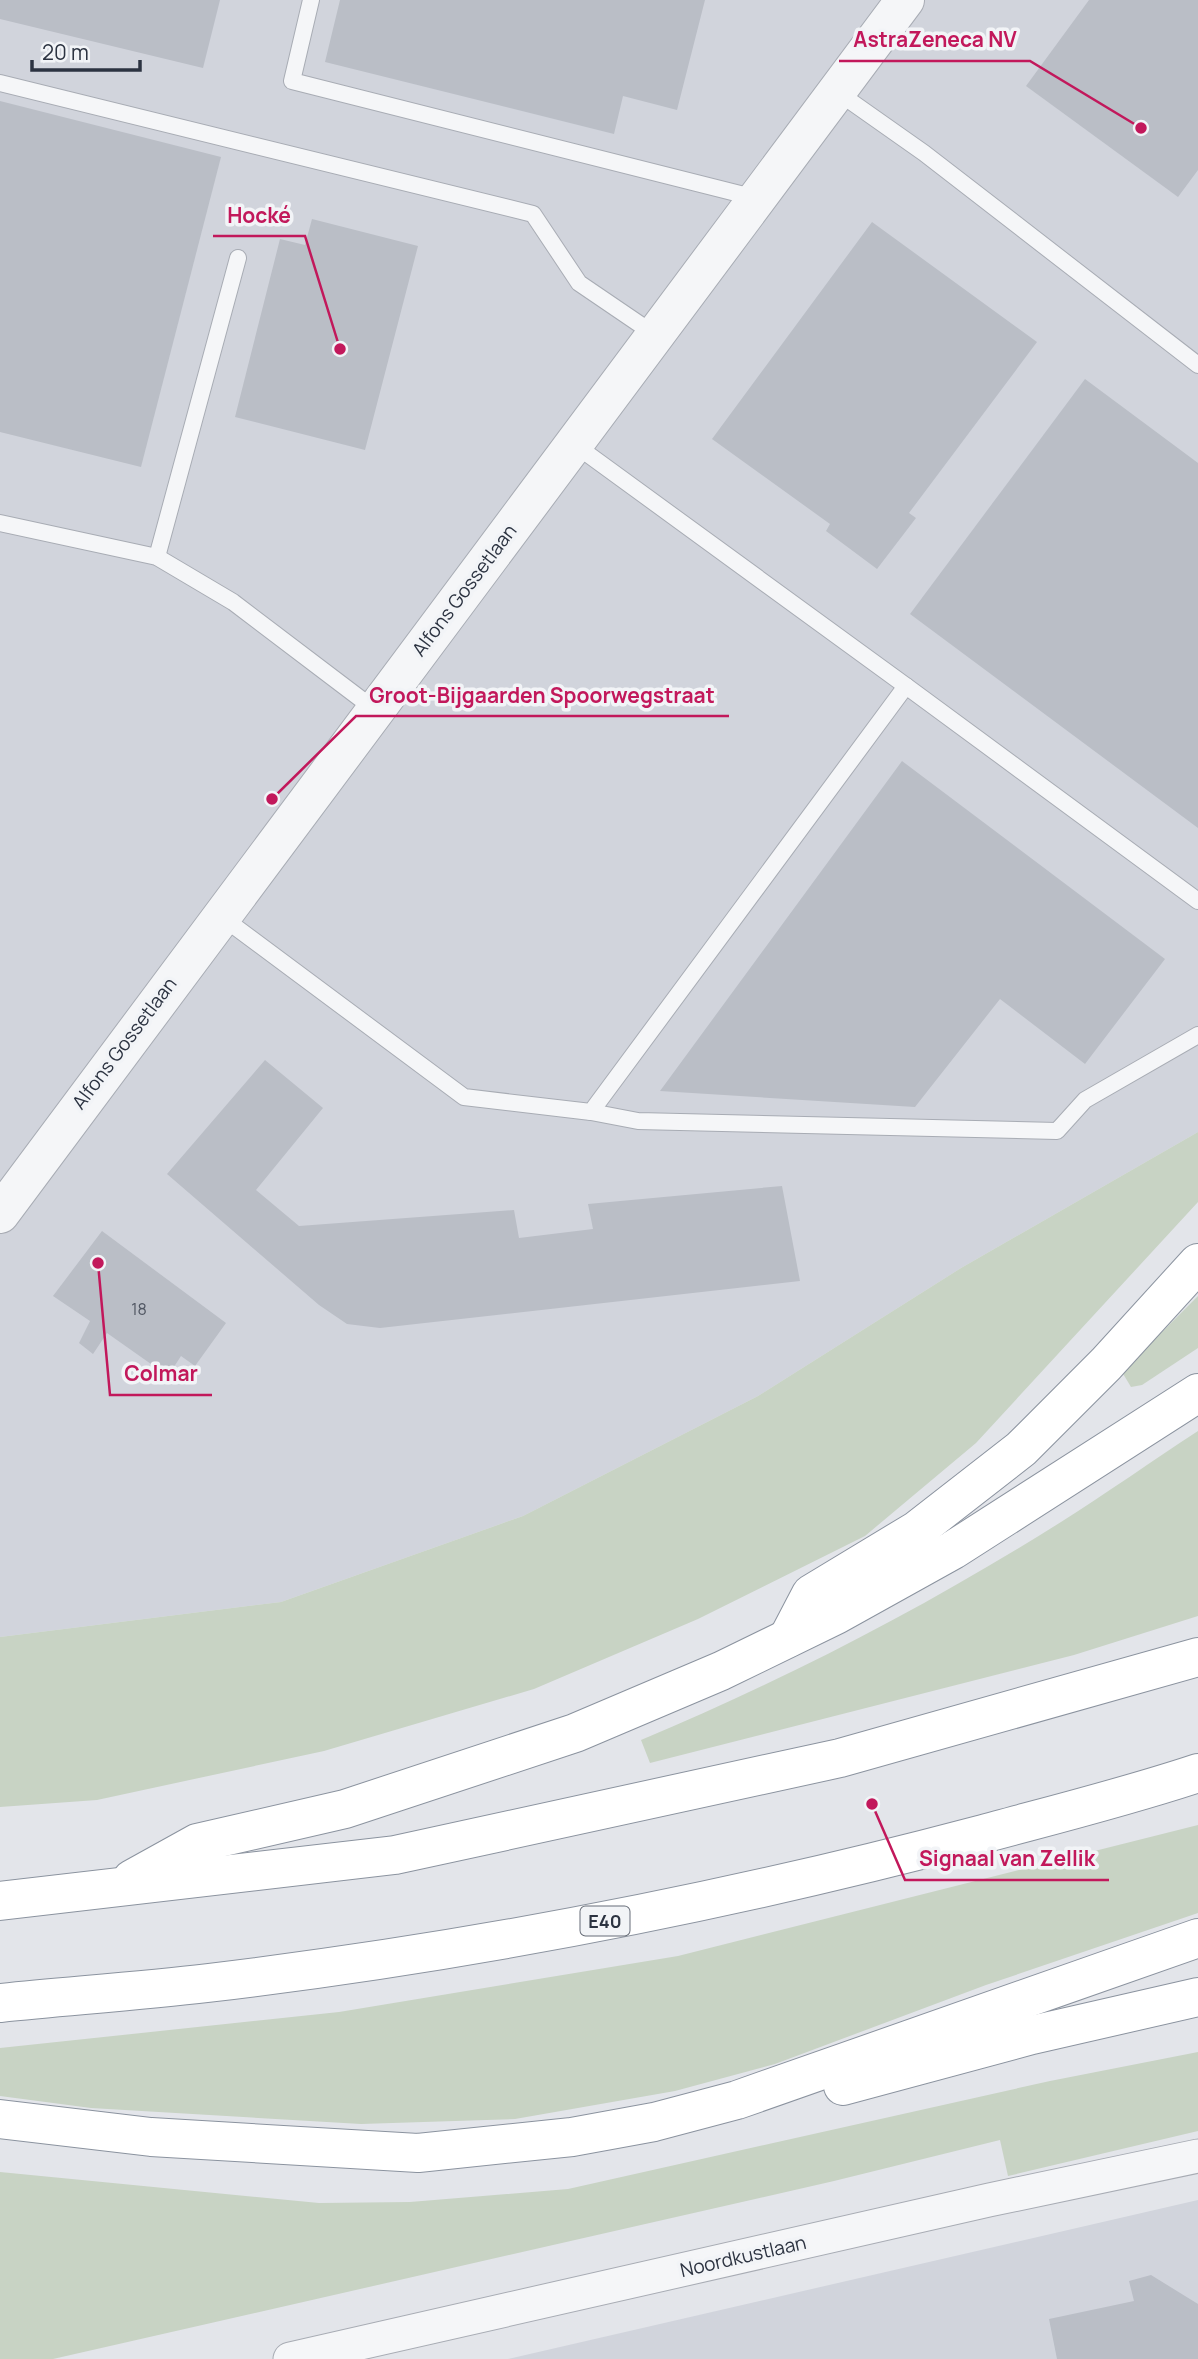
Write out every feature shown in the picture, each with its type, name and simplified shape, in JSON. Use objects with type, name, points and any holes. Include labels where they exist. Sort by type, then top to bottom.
[{"type":"highway","points":[[788,1638],[811,1594],[917,1530],[1021,1449],[1106,1364],[1198,1263]]},
{"type":"highway","points":[[114,1889],[197,1843],[345,1809],[575,1732],[721,1671],[953,1550],[1198,1394]]},
{"type":"highway","points":[[0,1901],[395,1855],[840,1758],[1198,1657]]},
{"type":"highway","name":"E40","points":[[0,2003],[208,1983],[480,1944],[671,1909],[888,1859],[1140,1792],[1198,1773]]},
{"type":"highway","points":[[0,2119],[151,2137],[418,2153],[572,2137],[654,2122],[737,2101],[1198,1938]]},
{"type":"highway","points":[[737,2101],[831,2089],[1032,2035],[1198,1997]]},
{"type":"street","name":"Alfons Gossetlaan","points":[[0,1214],[220,915],[905,0]]},
{"type":"street","name":"Noordkustlaan","points":[[289,2359],[989,2200],[1198,2156]]},
{"type":"lane","points":[[311,0],[292,81],[756,198]]},
{"type":"lane","points":[[0,83],[533,214],[579,283],[654,334]]},
{"type":"lane","points":[[836,91],[924,153],[1198,365]]},
{"type":"lane","points":[[157,557],[238,258]]},
{"type":"lane","points":[[573,444],[1198,901]]},
{"type":"lane","points":[[0,523],[157,557],[233,602],[374,709]]},
{"type":"lane","points":[[591,1112],[906,686]]},
{"type":"lane","points":[[220,915],[464,1097],[591,1112],[638,1121],[1057,1131],[1085,1100],[1198,1035]]},
{"type":"shaded area","points":[[0,0],[1198,0],[1198,1132],[961,1268],[758,1396],[523,1516],[281,1602],[0,1637]]},
{"type":"shaded area","points":[[1198,2200],[1198,2359],[508,2359]]},
{"type":"green space","points":[[1198,1132],[1198,1202],[976,1443],[865,1536],[698,1619],[534,1689],[324,1751],[97,1800],[0,1807],[0,1637],[281,1602],[523,1516],[758,1396],[961,1268]]},
{"type":"green space","points":[[1198,1296],[1198,1348],[1142,1385],[1131,1387],[1122,1372]]},
{"type":"green space","points":[[1198,1431],[1198,1616],[1074,1655],[650,1763],[641,1740],[749,1692],[908,1612],[1061,1522]]},
{"type":"green space","points":[[1198,1825],[1198,1913],[986,1985],[775,2064],[675,2091],[515,2119],[361,2124],[91,2108],[0,2096],[0,2048],[339,2012],[678,1956]]},
{"type":"green space","points":[[1198,2052],[1198,2131],[1008,2176],[1000,2140],[834,2181],[53,2359],[0,2359],[0,2172],[319,2203],[410,2202],[568,2189],[1050,2081]]},
{"type":"building","points":[[0,0],[220,0],[203,68],[0,19]]},
{"type":"building","points":[[340,0],[705,0],[677,110],[623,96],[614,134],[325,62]]},
{"type":"building","points":[[1089,0],[1198,0],[1198,170],[1178,197],[1026,86]]},
{"type":"building","points":[[0,101],[221,157],[141,467],[0,432]]},
{"type":"building","points":[[312,219],[418,246],[365,450],[235,417],[280,239],[305,245]]},
{"type":"building","points":[[872,222],[1037,342],[909,513],[916,518],[877,569],[826,531],[830,524],[712,439]]},
{"type":"building","points":[[1085,379],[1198,463],[1198,828],[910,614]]},
{"type":"building","points":[[902,761],[1165,959],[1085,1064],[1000,999],[915,1107],[660,1091]]},
{"type":"building","points":[[265,1060],[323,1108],[256,1190],[299,1226],[514,1210],[519,1238],[593,1229],[588,1204],[782,1186],[800,1281],[380,1328],[347,1324],[319,1305],[167,1174]]},
{"type":"building","points":[[102,1231],[226,1323],[195,1366],[181,1356],[168,1376],[107,1333],[93,1354],[79,1343],[90,1321],[53,1296]]},
{"type":"building","points":[[1151,2275],[1198,2304],[1198,2359],[1057,2359],[1049,2319],[1134,2301],[1129,2281]]},
{"type":"place","name":"AstraZeneca NV","points":[[1141,128]]},
{"type":"place","name":"Hocké","points":[[340,349]]},
{"type":"place","name":"Groot-Bijgaarden Spoorwegstraat","points":[[272,799]]},
{"type":"place","name":"Colmar","points":[[98,1263]]},
{"type":"place","name":"Signaal van Zellik","points":[[872,1804]]}]
